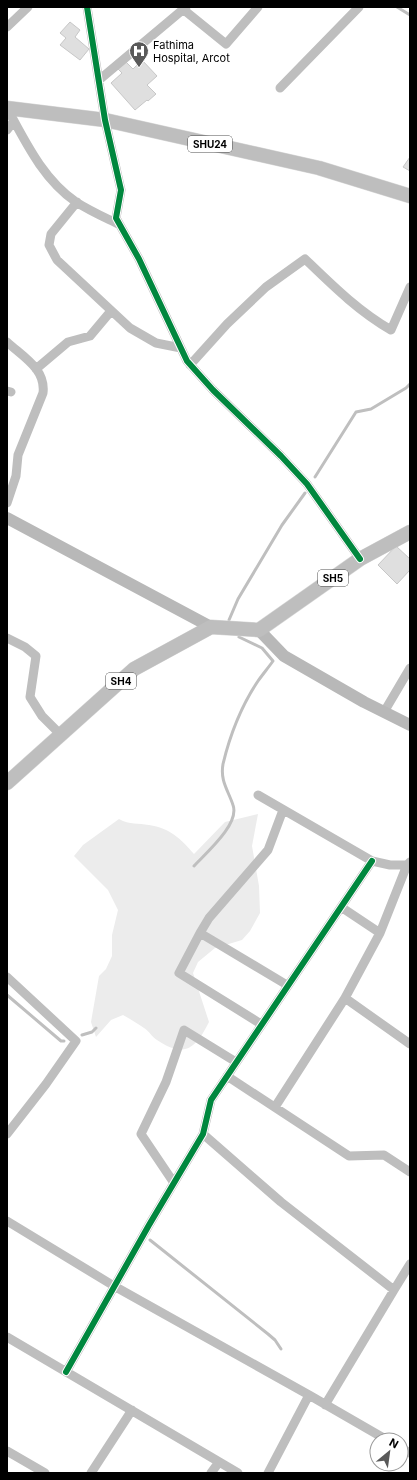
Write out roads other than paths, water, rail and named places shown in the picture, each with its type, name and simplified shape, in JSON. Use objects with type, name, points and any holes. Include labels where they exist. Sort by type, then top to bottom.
[{"type":"main road","name":"SHU24","points":[[7,108],[105,120],[319,168],[410,196]]},
{"type":"main road","points":[[7,518],[211,627],[259,630],[284,656],[410,725]]},
{"type":"main road","name":"SH5","points":[[259,630],[360,559],[409,534]]},
{"type":"main road","name":"SH4","points":[[7,783],[134,669],[211,627]]},
{"type":"street","points":[[7,27],[28,7]]},
{"type":"street","points":[[87,7],[105,120],[121,190],[116,218],[140,259],[190,365],[213,390],[282,456],[307,484],[360,559]]},
{"type":"street","points":[[98,80],[185,9],[226,44],[258,7]]},
{"type":"street","points":[[280,88],[360,7]]},
{"type":"street","points":[[7,108],[29,149],[51,180],[77,202],[120,226]]},
{"type":"street","points":[[7,130],[14,121]]},
{"type":"street","points":[[77,202],[51,234],[49,245],[57,260],[130,328],[156,343],[181,348]]},
{"type":"street","points":[[190,365],[227,324],[266,286],[305,259],[362,311],[373,320],[391,330],[410,287]]},
{"type":"street","points":[[36,368],[68,342],[90,336],[111,311]]},
{"type":"street","points":[[7,503],[16,476],[18,456],[43,393],[44,384],[36,368],[9,348]]},
{"type":"street","points":[[7,638],[24,647],[36,656],[30,697],[42,716],[61,735]]},
{"type":"street","points":[[384,712],[410,668]]},
{"type":"street","points":[[258,795],[372,861],[390,864],[408,863],[380,933],[345,998],[275,1108]]},
{"type":"street","points":[[261,1024],[179,973],[208,918],[268,850],[283,810]]},
{"type":"street","points":[[66,1372],[114,1286],[203,1134],[211,1100],[287,985],[372,861]]},
{"type":"street","points":[[341,907],[380,933]]},
{"type":"street","points":[[200,933],[287,985]]},
{"type":"street","points":[[7,977],[76,1041],[46,1084],[7,1134]]},
{"type":"street","points":[[345,998],[410,1044]]},
{"type":"street","points":[[174,1182],[141,1134],[166,1082],[184,1030],[236,1062]]},
{"type":"street","points":[[227,1076],[349,1156],[384,1155],[410,1172]]},
{"type":"street","points":[[203,1134],[281,1202],[394,1290]]},
{"type":"street","points":[[7,1221],[114,1286],[373,1432]]},
{"type":"street","points":[[325,1405],[410,1264]]},
{"type":"street","points":[[7,1337],[238,1473]]},
{"type":"street","points":[[268,1473],[309,1395]]},
{"type":"street","points":[[91,1473],[132,1410]]},
{"type":"street","points":[[7,1451],[44,1473]]},
{"type":"street","points":[[211,1473],[220,1462]]},
{"type":"waterway","points":[[397,7],[410,15]]},
{"type":"waterway","points":[[315,477],[356,412],[371,409],[406,388],[410,384]]},
{"type":"waterway","points":[[229,620],[238,599],[282,525],[305,493]]},
{"type":"waterway","points":[[194,866],[221,838],[232,821],[234,813],[233,805],[225,785],[222,770],[223,764],[229,742],[242,710],[252,690],[273,661],[262,648],[239,637]]},
{"type":"waterway","points":[[7,995],[61,1041],[64,1041]]},
{"type":"waterway","points":[[82,1035],[92,1032],[96,1028]]},
{"type":"waterway","points":[[150,1240],[268,1334],[275,1340],[281,1349]]},
{"type":"place","name":"Fathima Hospital, Arcot","points":[[139,68]]}]
